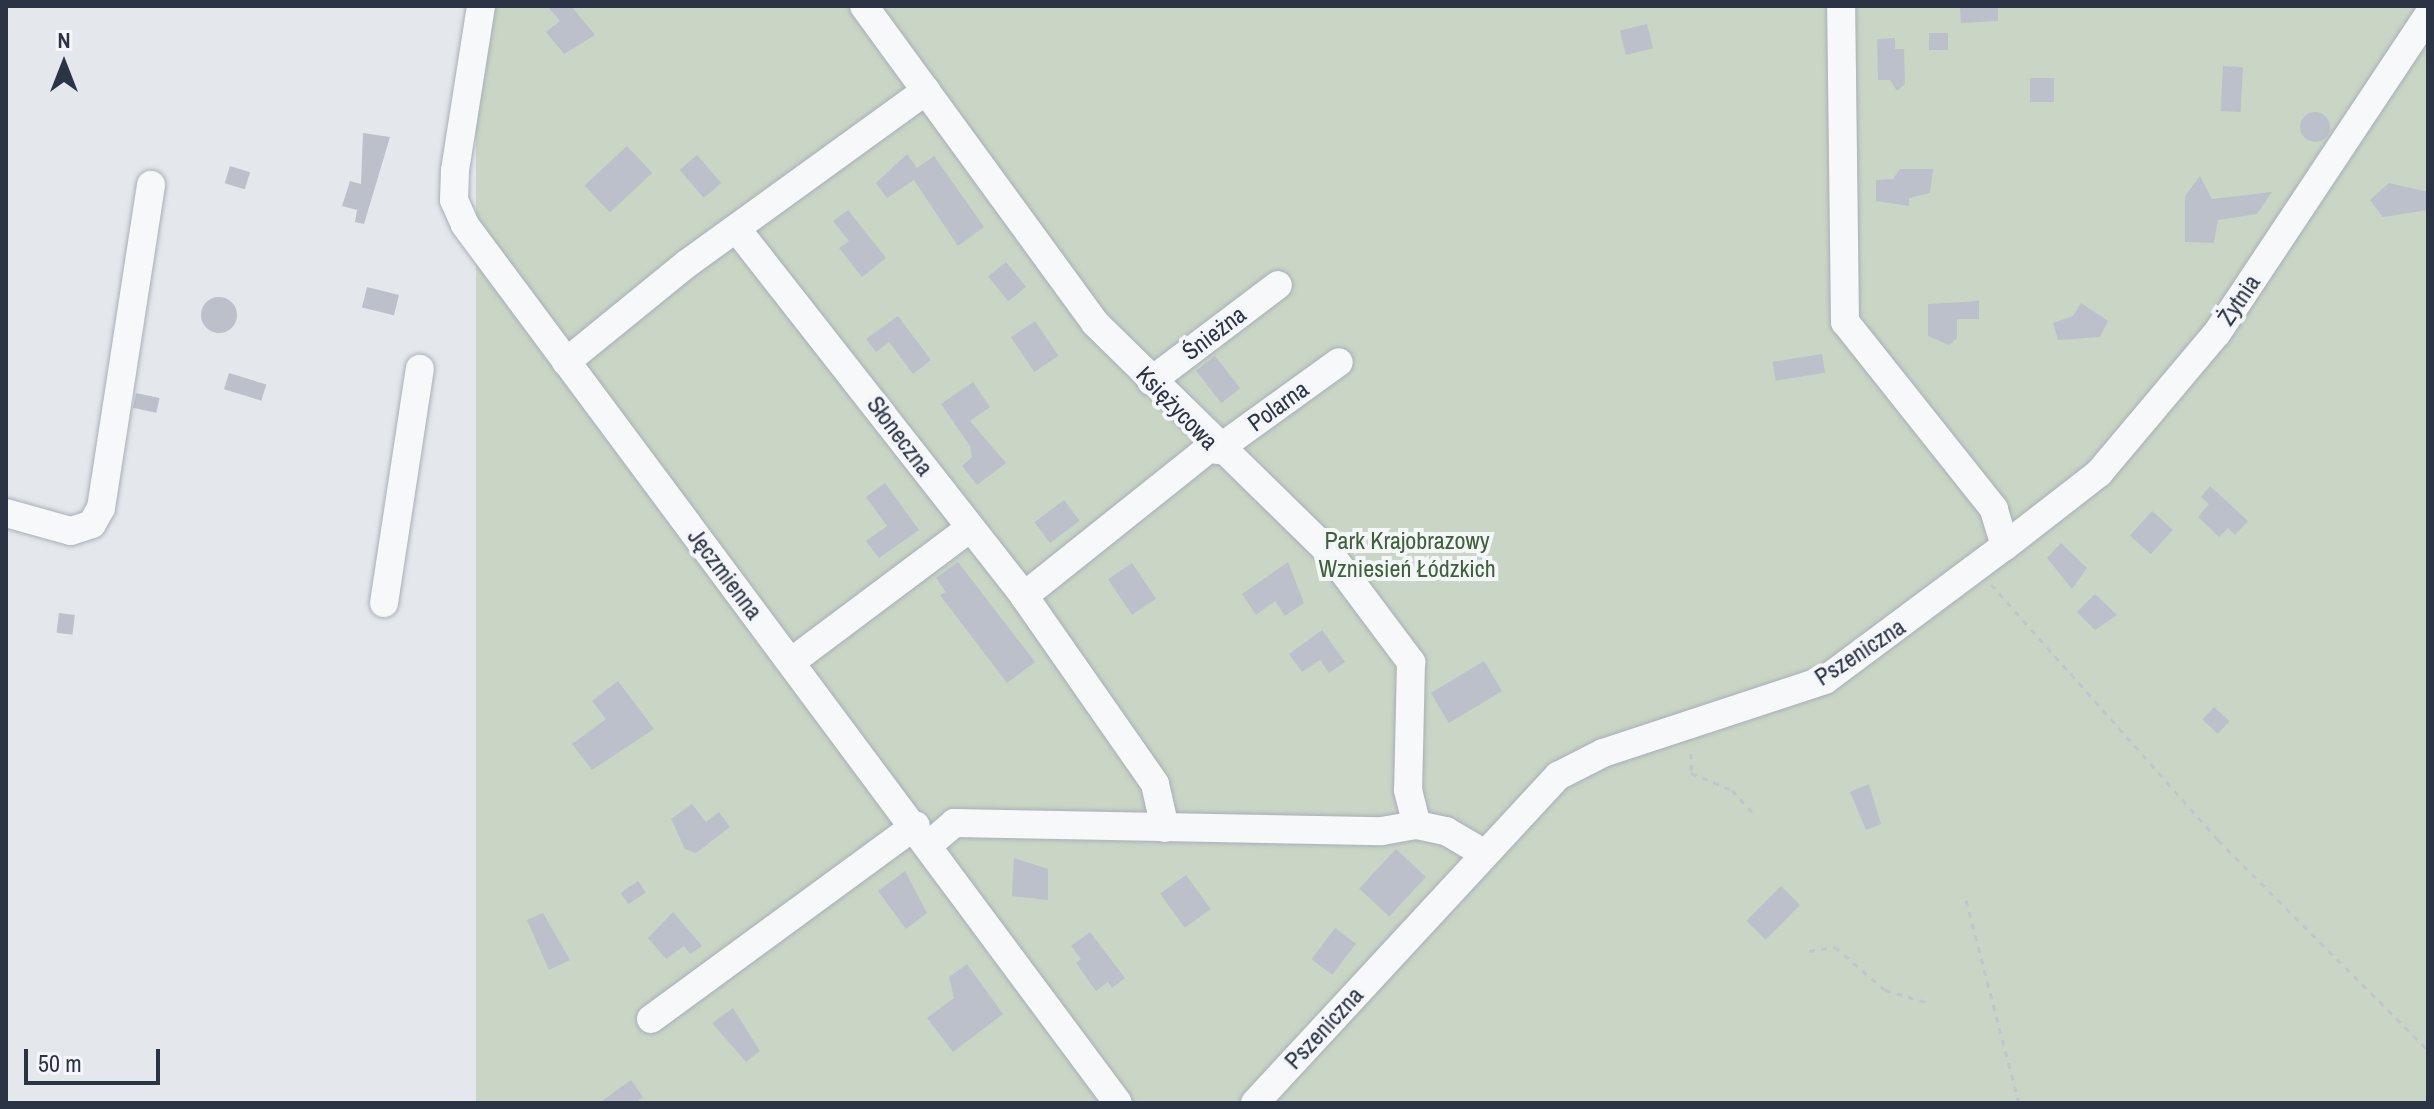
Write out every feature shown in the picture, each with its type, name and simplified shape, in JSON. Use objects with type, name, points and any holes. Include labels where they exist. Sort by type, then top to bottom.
[{"type":"street","name":"Jęczmienna","points":[[481,6],[454,200],[566,362],[923,834],[1118,1103]]},
{"type":"street","name":"Księżycowa","points":[[864,6],[1095,323],[1215,448],[1328,551],[1411,662],[1408,790],[1417,825]]},
{"type":"street","points":[[1841,6],[1845,322],[1994,509],[2005,546]]},
{"type":"street","name":"Żytnia","points":[[2005,546],[2099,473],[2217,333],[2428,15]]},
{"type":"street","points":[[566,362],[688,263],[739,232],[926,91]]},
{"type":"street","points":[[6,513],[71,531],[92,524],[101,508],[151,185]]},
{"type":"street","name":"Słoneczna","points":[[739,232],[1024,596],[1155,784],[1165,828]]},
{"type":"street","name":"Śnieżna","points":[[1151,381],[1278,285]]},
{"type":"street","name":"Polarna","points":[[1024,596],[1215,448],[1339,362]]},
{"type":"street","points":[[384,603],[420,369]]},
{"type":"street","points":[[791,662],[970,528]]},
{"type":"street","name":"Pszeniczna","points":[[1255,1103],[1558,776],[1603,753],[1825,680],[1979,569],[2005,546]]},
{"type":"street","points":[[651,1019],[923,834],[954,823],[1165,828],[1417,825],[1446,831],[1485,854]]},
{"type":"path","points":[[1979,569],[2055,662],[2428,1050]]},
{"type":"path","points":[[1691,753],[1691,773],[1732,790],[1752,812]]},
{"type":"path","points":[[1966,900],[2019,1103]]},
{"type":"path","points":[[1809,951],[1835,947],[1885,990],[1926,1002]]},
{"type":"green space","name":"Park Krajobrazowy Wzniesień Łódzkich","points":[[476,6],[2428,6],[2428,1103],[476,1103]]},
{"type":"building","points":[[547,6],[571,6],[595,35],[564,54],[546,32],[560,21]]},
{"type":"building","points":[[1960,6],[1998,6],[1998,21],[1961,23]]},
{"type":"building","points":[[1647,24],[1653,48],[1626,55],[1620,31]]},
{"type":"building","points":[[1929,33],[1948,33],[1948,50],[1929,50]]},
{"type":"building","points":[[1895,38],[1895,49],[1904,49],[1905,84],[1897,91],[1890,80],[1878,80],[1877,39]]},
{"type":"building","points":[[2223,66],[2243,67],[2241,112],[2221,111]]},
{"type":"building","points":[[2030,78],[2054,78],[2054,102],[2030,102]]},
{"type":"building","points":[[2315,112],[2326,116],[2330,127],[2326,138],[2315,142],[2304,138],[2300,127],[2304,116]]},
{"type":"building","points":[[363,133],[390,137],[364,224],[355,222],[357,210],[342,206],[350,181],[361,184]]},
{"type":"building","points":[[627,146],[652,173],[610,213],[585,186]]},
{"type":"building","points":[[907,154],[917,168],[934,156],[984,227],[958,246],[914,180],[887,198],[876,183]]},
{"type":"building","points":[[697,155],[721,183],[704,198],[680,170]]},
{"type":"building","points":[[230,166],[250,172],[245,189],[225,183]]},
{"type":"building","points":[[1900,169],[1933,169],[1930,193],[1909,198],[1909,206],[1876,201],[1876,180],[1893,179]]},
{"type":"building","points":[[2200,176],[2212,199],[2272,192],[2257,214],[2218,220],[2214,243],[2185,242],[2185,196]]},
{"type":"building","points":[[2389,183],[2428,192],[2428,210],[2383,217],[2370,200]]},
{"type":"building","points":[[848,210],[886,258],[862,277],[839,248],[849,241],[833,221]]},
{"type":"building","points":[[1006,262],[1026,287],[1008,301],[988,276]]},
{"type":"building","points":[[367,287],[399,295],[394,315],[362,307]]},
{"type":"building","points":[[219,297],[232,302],[237,315],[232,328],[219,333],[206,328],[201,315],[206,302]]},
{"type":"building","points":[[1979,301],[1979,319],[1957,319],[1957,338],[1949,345],[1928,336],[1928,304]]},
{"type":"building","points":[[2081,303],[2108,321],[2100,337],[2058,340],[2053,323],[2073,316]]},
{"type":"building","points":[[898,316],[931,360],[913,374],[889,342],[876,352],[866,339]]},
{"type":"building","points":[[1035,321],[1058,356],[1034,372],[1011,337]]},
{"type":"building","points":[[1822,354],[1825,373],[1776,381],[1773,362]]},
{"type":"building","points":[[1215,356],[1240,388],[1221,403],[1196,371]]},
{"type":"building","points":[[229,373],[266,384],[261,401],[224,389]]},
{"type":"building","points":[[973,382],[990,407],[970,421],[1006,463],[977,485],[962,466],[972,457],[970,446],[941,404]]},
{"type":"building","points":[[136,393],[159,398],[156,413],[133,408]]},
{"type":"building","points":[[885,483],[919,530],[879,558],[866,541],[887,526],[866,497]]},
{"type":"building","points":[[2210,486],[2248,521],[2235,535],[2228,528],[2219,537],[2198,517],[2209,504],[2201,497]]},
{"type":"building","points":[[1064,500],[1080,521],[1050,543],[1034,522]]},
{"type":"building","points":[[2152,511],[2173,530],[2151,554],[2130,536]]},
{"type":"building","points":[[2061,543],[2087,568],[2072,589],[2047,558]]},
{"type":"building","points":[[958,562],[1035,662],[1007,683],[940,595],[946,592],[936,578]]},
{"type":"building","points":[[1288,562],[1304,603],[1285,616],[1275,601],[1256,615],[1242,594]]},
{"type":"building","points":[[1132,563],[1156,599],[1132,615],[1108,579]]},
{"type":"building","points":[[2095,594],[2117,615],[2095,630],[2077,612]]},
{"type":"building","points":[[59,613],[75,615],[72,635],[57,633]]},
{"type":"building","points":[[1322,630],[1345,662],[1329,673],[1320,660],[1302,672],[1289,654]]},
{"type":"building","points":[[1484,661],[1502,691],[1449,723],[1431,693]]},
{"type":"building","points":[[618,681],[654,729],[592,770],[572,744],[606,719],[592,701]]},
{"type":"building","points":[[2214,707],[2229,721],[2218,734],[2202,719]]},
{"type":"building","points":[[1869,784],[1881,824],[1866,830],[1850,792]]},
{"type":"building","points":[[692,804],[706,822],[719,812],[730,827],[696,853],[685,849],[671,819]]},
{"type":"building","points":[[1396,849],[1426,877],[1389,916],[1359,888]]},
{"type":"building","points":[[1014,858],[1048,869],[1048,900],[1012,896]]},
{"type":"building","points":[[905,871],[927,913],[906,929],[878,891]]},
{"type":"building","points":[[1186,875],[1211,909],[1185,928],[1160,894]]},
{"type":"building","points":[[638,881],[646,893],[628,904],[621,893]]},
{"type":"building","points":[[1781,886],[1800,905],[1765,940],[1746,921]]},
{"type":"building","points":[[673,912],[702,946],[690,954],[684,946],[666,959],[648,938]]},
{"type":"building","points":[[543,913],[570,960],[549,970],[527,920]]},
{"type":"building","points":[[1335,928],[1356,944],[1332,975],[1312,959]]},
{"type":"building","points":[[1090,932],[1125,978],[1112,988],[1108,982],[1096,991],[1076,963],[1081,959],[1071,946]]},
{"type":"building","points":[[967,964],[1003,1014],[953,1052],[927,1018],[954,998],[949,977]]},
{"type":"building","points":[[733,1008],[760,1051],[746,1062],[712,1023]]},
{"type":"building","points":[[631,1080],[643,1097],[635,1103],[599,1103]]}]
